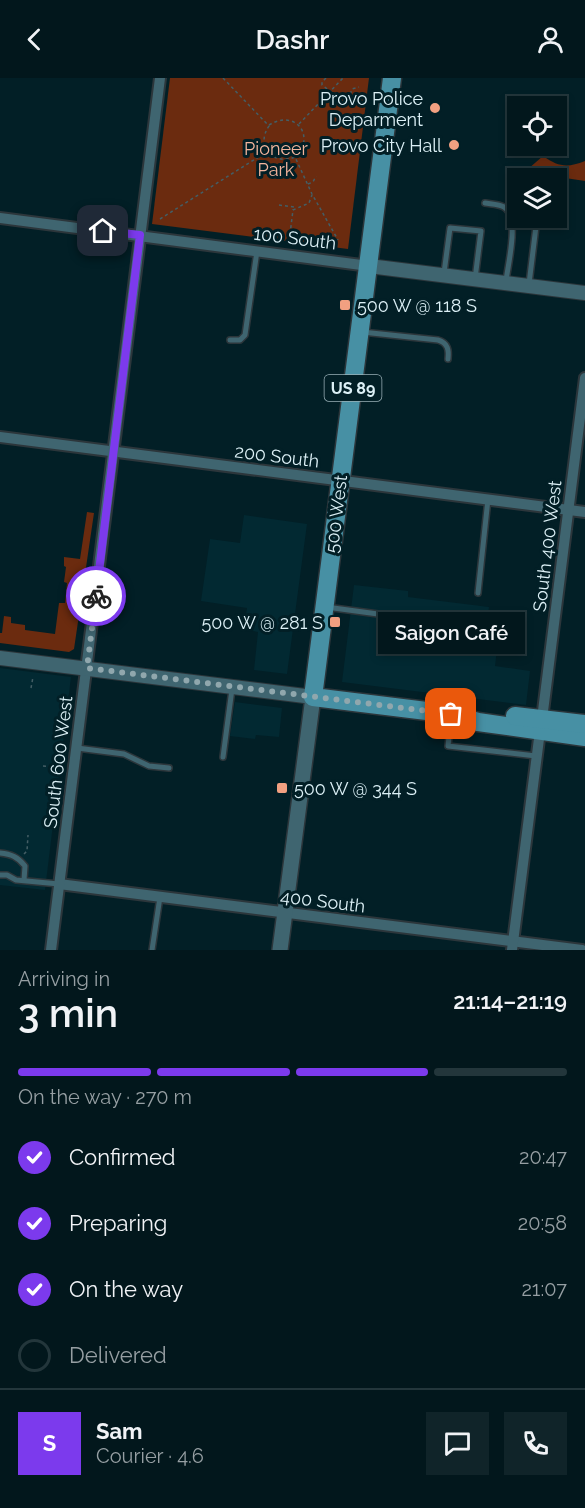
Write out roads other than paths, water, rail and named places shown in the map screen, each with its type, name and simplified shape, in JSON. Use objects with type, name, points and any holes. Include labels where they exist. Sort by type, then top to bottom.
[{"type":"main road","name":"500 West","points":[[280,950],[392,78]]},
{"type":"main road","points":[[313,697],[451,714],[480,712],[585,737]]},
{"type":"main road","points":[[541,725],[585,724]]},
{"type":"street","name":"South 600 West","points":[[51,950],[160,78]]},
{"type":"street","name":"100 South","points":[[0,218],[585,293]]},
{"type":"street","name":"South 400 West","points":[[513,946],[585,378]]},
{"type":"street","name":"200 South","points":[[0,437],[585,512]]},
{"type":"street","points":[[0,657],[313,697]]},
{"type":"street","name":"400 South","points":[[59,884],[285,912],[513,946],[582,950]]},
{"type":"lane","points":[[485,203],[505,207],[511,214],[513,224],[505,283]]},
{"type":"lane","points":[[444,275],[450,228],[481,231],[475,279]]},
{"type":"lane","points":[[529,286],[536,228]]},
{"type":"lane","points":[[230,340],[240,340],[245,335],[257,251]]},
{"type":"lane","points":[[360,332],[438,340],[447,347],[448,359]]},
{"type":"lane","points":[[478,592],[488,499]]},
{"type":"lane","points":[[325,606],[393,616]]},
{"type":"lane","points":[[223,757],[232,687]]},
{"type":"lane","points":[[451,714],[448,746],[537,756]]},
{"type":"lane","points":[[76,748],[124,754],[149,766],[169,768]]},
{"type":"lane","points":[[0,854],[20,859],[25,866],[24,880]]},
{"type":"lane","points":[[0,874],[8,875],[16,880],[59,884]]},
{"type":"lane","points":[[152,950],[159,897]]},
{"type":"place","name":"Provo Police Deparment","points":[[435,108]]},
{"type":"place","name":"Provo City Hall","points":[[454,145]]},
{"type":"place","name":"500 W @ 118 S","points":[[345,305]]},
{"type":"place","name":"500 W @ 281 S","points":[[335,622]]},
{"type":"place","name":"Saigon Café","points":[[451,714]]},
{"type":"place","name":"500 W @ 344 S","points":[[282,788]]},
{"type":"park label","name":"Pioneer Park","points":[[276,158]]}]
